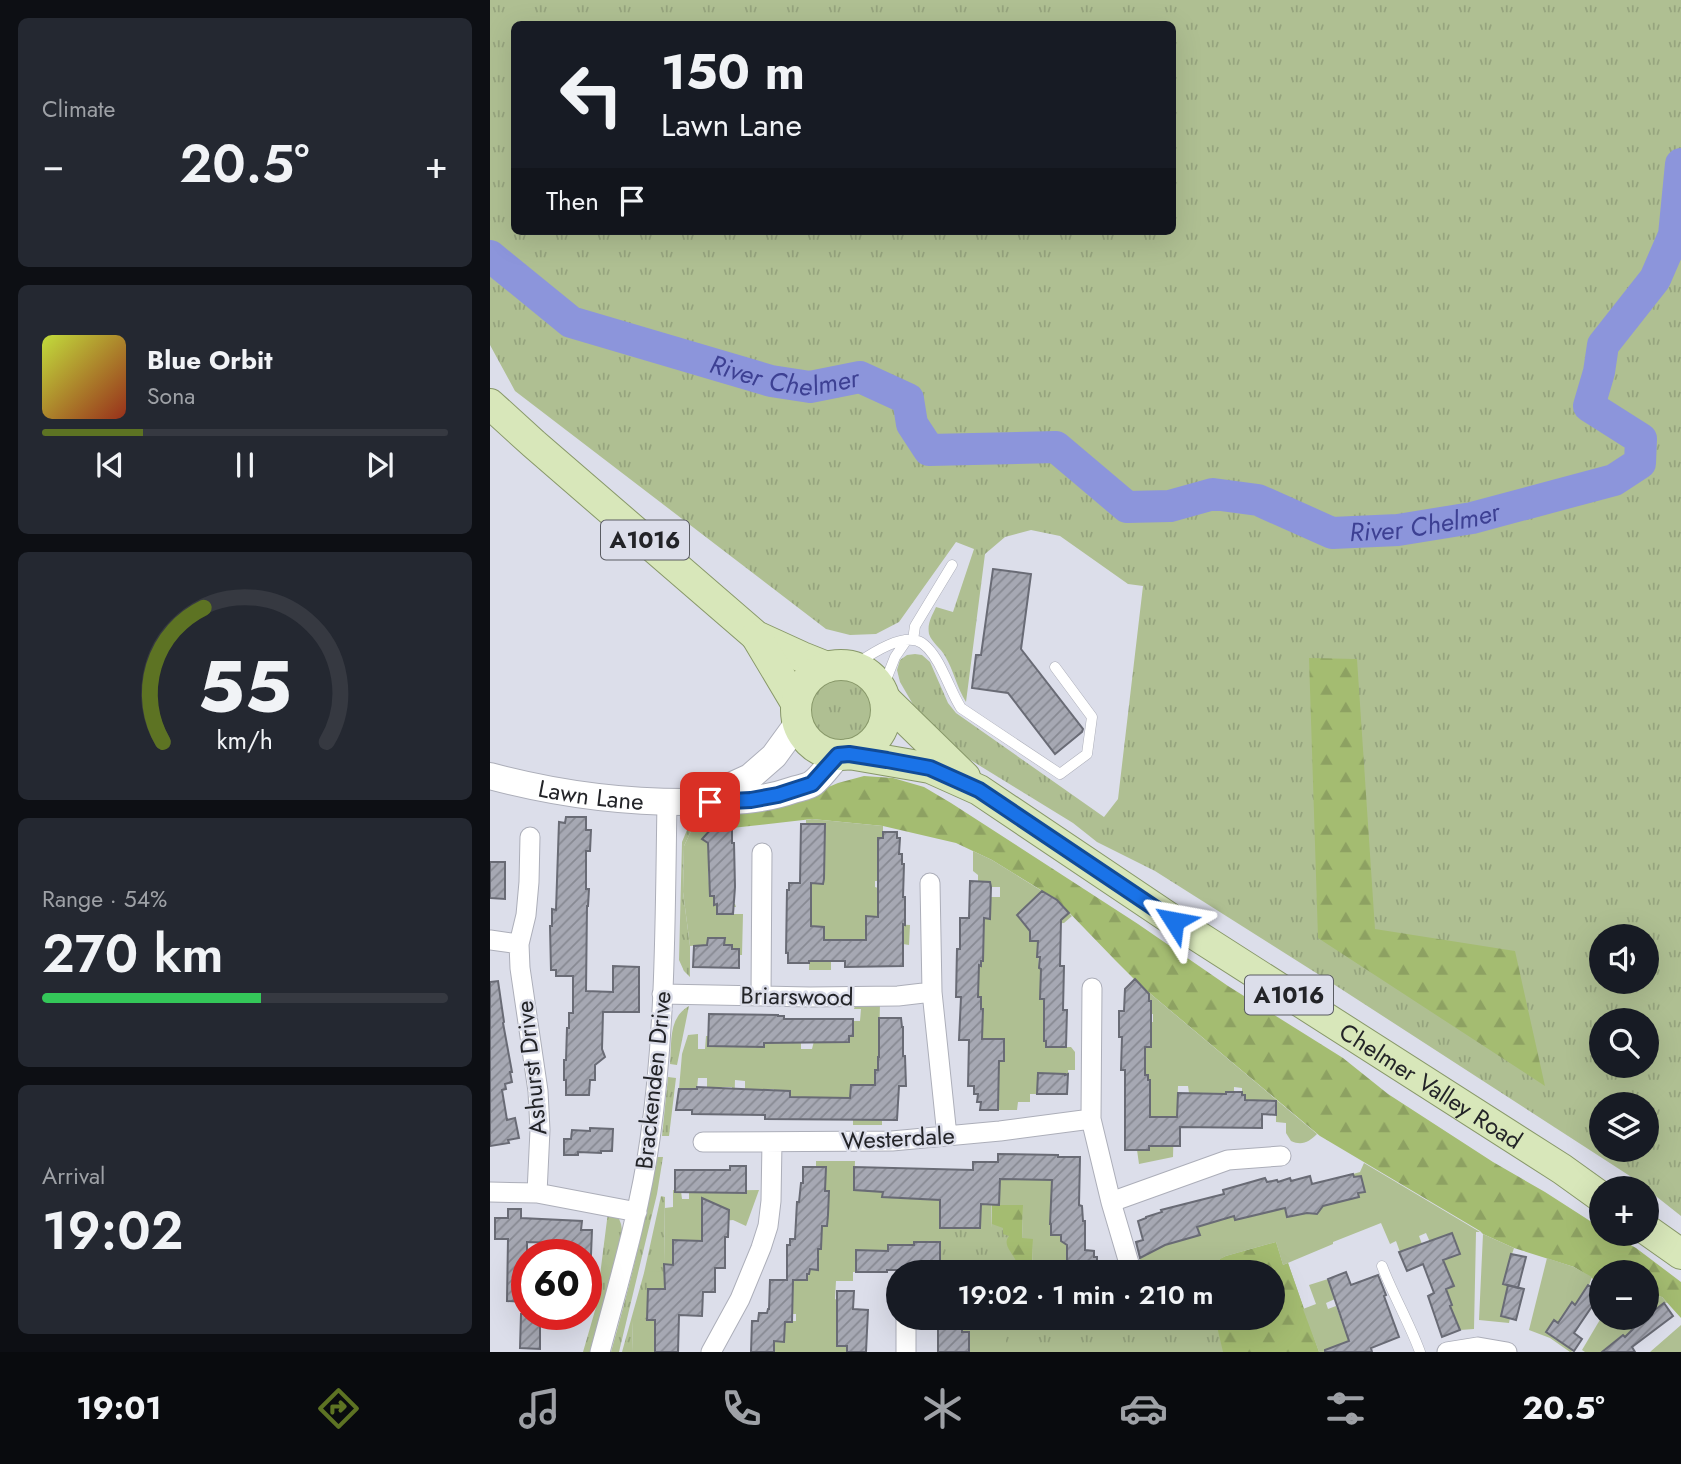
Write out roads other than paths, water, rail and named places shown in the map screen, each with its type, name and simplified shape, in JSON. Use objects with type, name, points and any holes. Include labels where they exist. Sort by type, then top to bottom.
[{"type":"main road","name":"A1016","points":[[490,404],[756,636],[802,657],[871,676],[883,695]]},
{"type":"main road","name":"A1016","points":[[756,636],[797,713],[801,731],[821,750],[844,754]]},
{"type":"main road","points":[[797,713],[799,693],[805,682],[813,674],[840,666]]},
{"type":"main road","points":[[844,754],[863,749],[879,734],[886,714],[883,695]]},
{"type":"main road","name":"Chelmer Valley Road","points":[[883,695],[979,790]]},
{"type":"main road","name":"Chelmer Valley Road","points":[[844,754],[930,768],[979,790],[1174,921],[1589,1188]]},
{"type":"main road","points":[[1659,1238],[1681,1254]]},
{"type":"street","name":"Lawn Lane","points":[[680,802],[750,777],[774,756],[797,713]]},
{"type":"street","name":"Lawn Lane","points":[[490,776],[611,799],[680,802],[751,800],[812,784],[844,754]]},
{"type":"street","name":"Brackenden Drive","points":[[600,1352],[637,1212],[650,1140],[680,802]]},
{"type":"street","name":"Ashurst Drive","points":[[530,837],[526,915],[519,944],[538,1091],[540,1130],[537,1193]]},
{"type":"street","points":[[761,996],[762,853]]},
{"type":"street","points":[[930,883],[932,992],[947,1136]]},
{"type":"street","points":[[490,940],[519,944]]},
{"type":"street","points":[[1091,988],[1091,1119],[1127,1260]]},
{"type":"street","name":"Briarswood","points":[[662,994],[898,996],[932,992]]},
{"type":"street","name":"Westerdale","points":[[704,1142],[892,1141],[1091,1119]]},
{"type":"street","points":[[711,1352],[740,1299],[768,1226],[772,1142]]},
{"type":"street","points":[[1111,1202],[1228,1160],[1281,1156]]},
{"type":"street","points":[[490,1192],[537,1193],[637,1212]]},
{"type":"street","points":[[906,1330],[906,1352]]},
{"type":"street","points":[[1447,1352],[1478,1348],[1507,1352]]},
{"type":"lane","points":[[883,695],[895,656],[909,640],[952,565]]},
{"type":"lane","points":[[840,666],[884,646],[909,640],[921,642],[937,660],[961,708],[1060,774],[1087,754],[1092,718],[1055,667]]},
{"type":"lane","points":[[1382,1266],[1420,1352]]},
{"type":"waterway","name":"River Chelmer","points":[[490,256],[571,322],[771,381],[810,387],[860,377],[908,399],[912,424],[929,450],[1056,447],[1127,507],[1170,506],[1213,494],[1258,500],[1332,533],[1398,530],[1472,518],[1614,480],[1640,463],[1641,439],[1589,406],[1599,372],[1603,345],[1655,279],[1674,235],[1681,164]]}]
